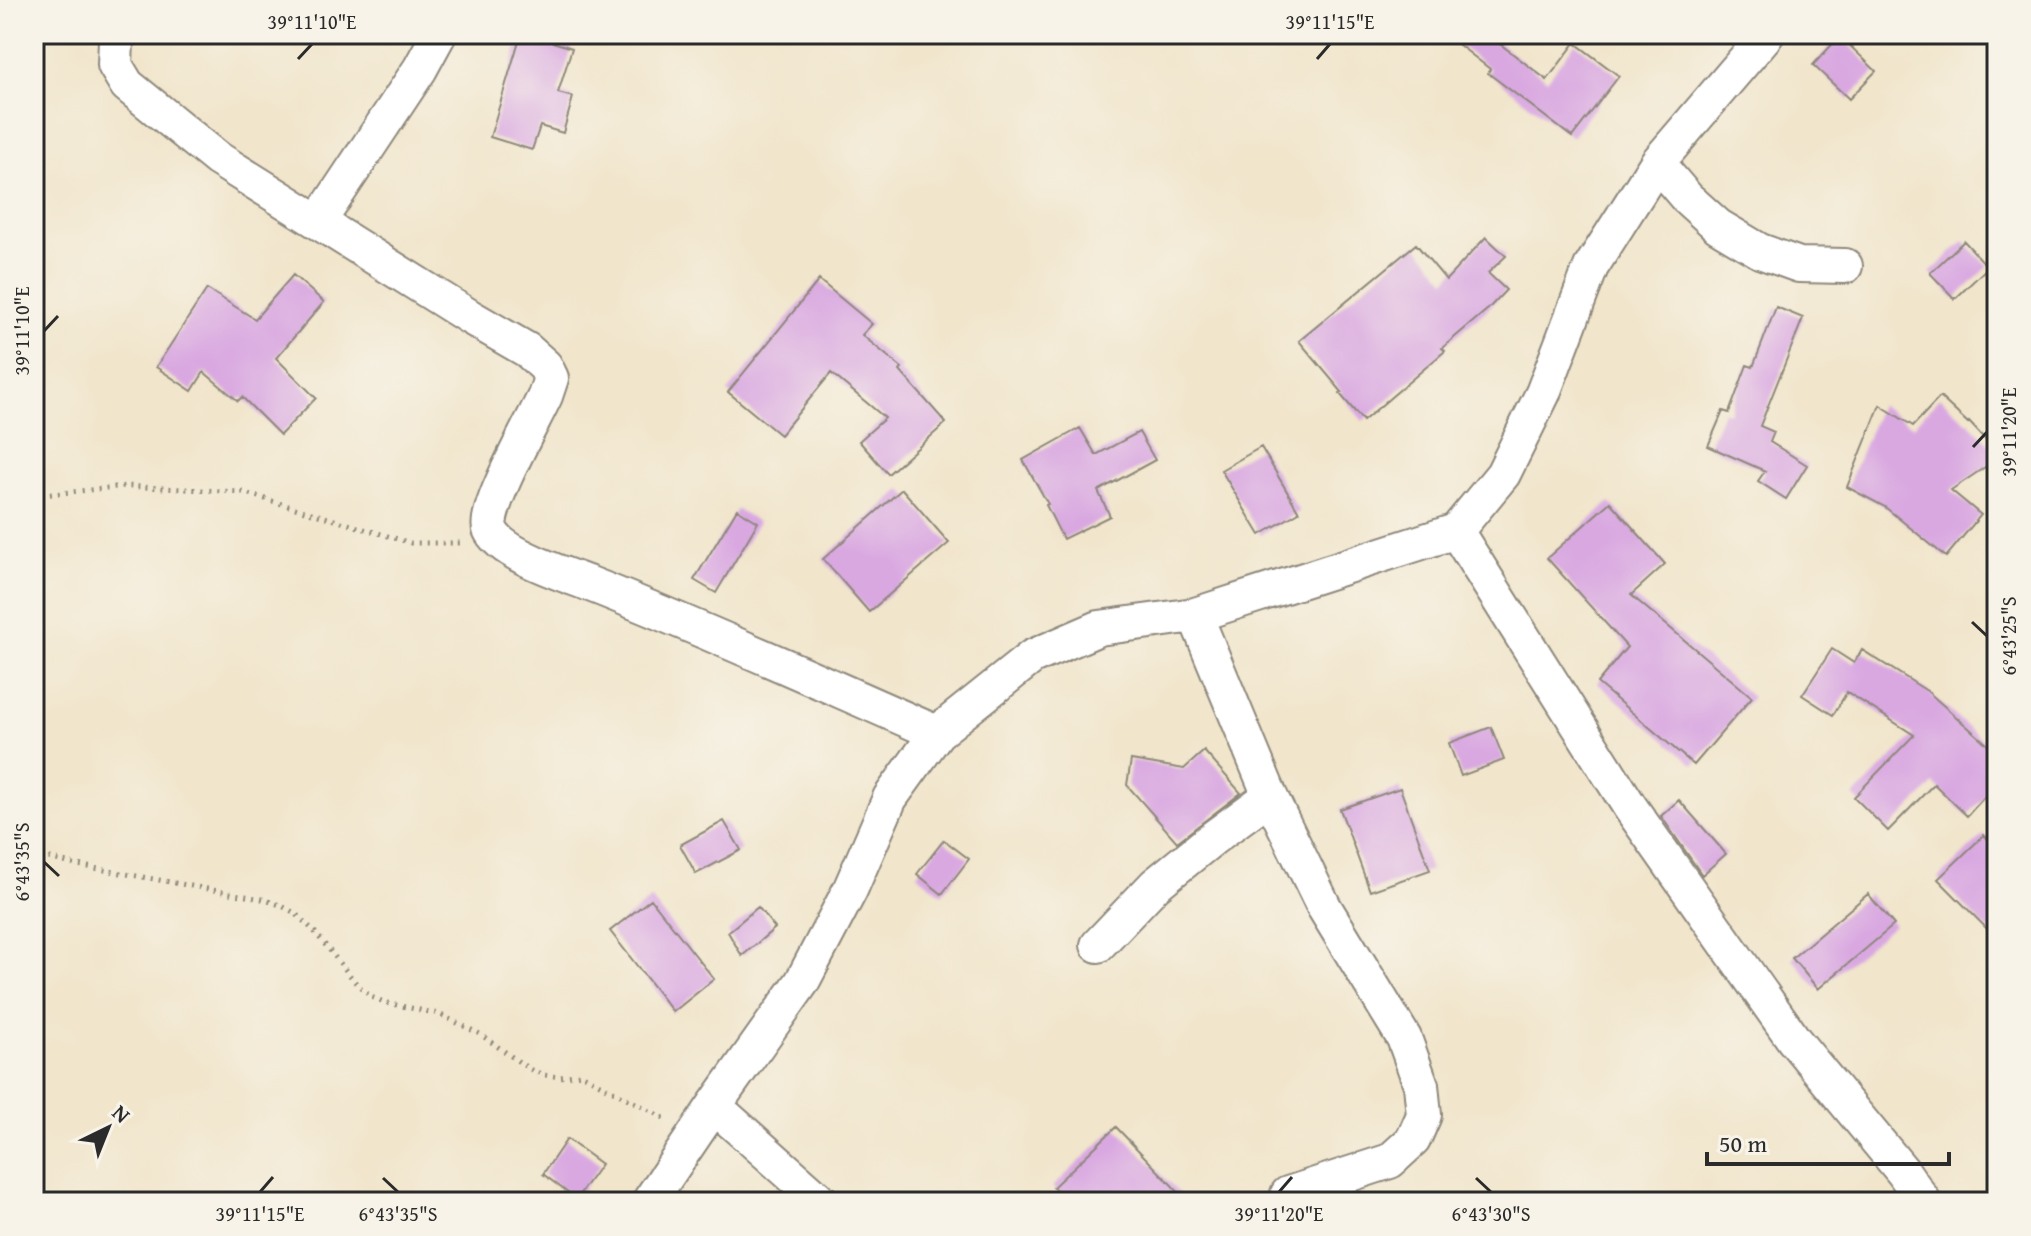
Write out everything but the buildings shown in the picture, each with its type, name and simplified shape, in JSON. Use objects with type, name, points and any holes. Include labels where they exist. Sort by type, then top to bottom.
[{"type":"street","points":[[119,34],[115,65],[127,85],[218,159],[527,350],[545,366],[551,378],[545,396],[489,516],[490,529],[500,543],[531,561],[662,613],[937,733]]},
{"type":"street","points":[[319,221],[420,69],[439,34]]},
{"type":"street","points":[[649,1202],[802,982],[850,890],[890,798],[937,733],[1032,657],[1099,628],[1195,615],[1456,531],[1503,474],[1543,393],[1591,267],[1657,163],[1767,34]]},
{"type":"street","points":[[1657,163],[1687,198],[1718,226],[1760,251],[1799,265],[1845,266]]},
{"type":"street","points":[[1456,531],[1630,807],[1794,1040],[1904,1173],[1924,1202]]},
{"type":"street","points":[[1195,615],[1270,796],[1324,907],[1404,1038],[1421,1085],[1424,1115],[1413,1140],[1390,1161],[1288,1194]]},
{"type":"street","points":[[1098,945],[1155,885],[1270,796]]},
{"type":"street","points":[[714,1106],[822,1202]]},
{"type":"path","points":[[34,496],[125,486],[242,492],[411,543],[500,543]]},
{"type":"path","points":[[34,852],[72,864],[262,899],[280,905],[295,913],[314,931],[371,997],[439,1014],[480,1034],[529,1069],[544,1075],[560,1077],[581,1074],[695,1134]]}]
